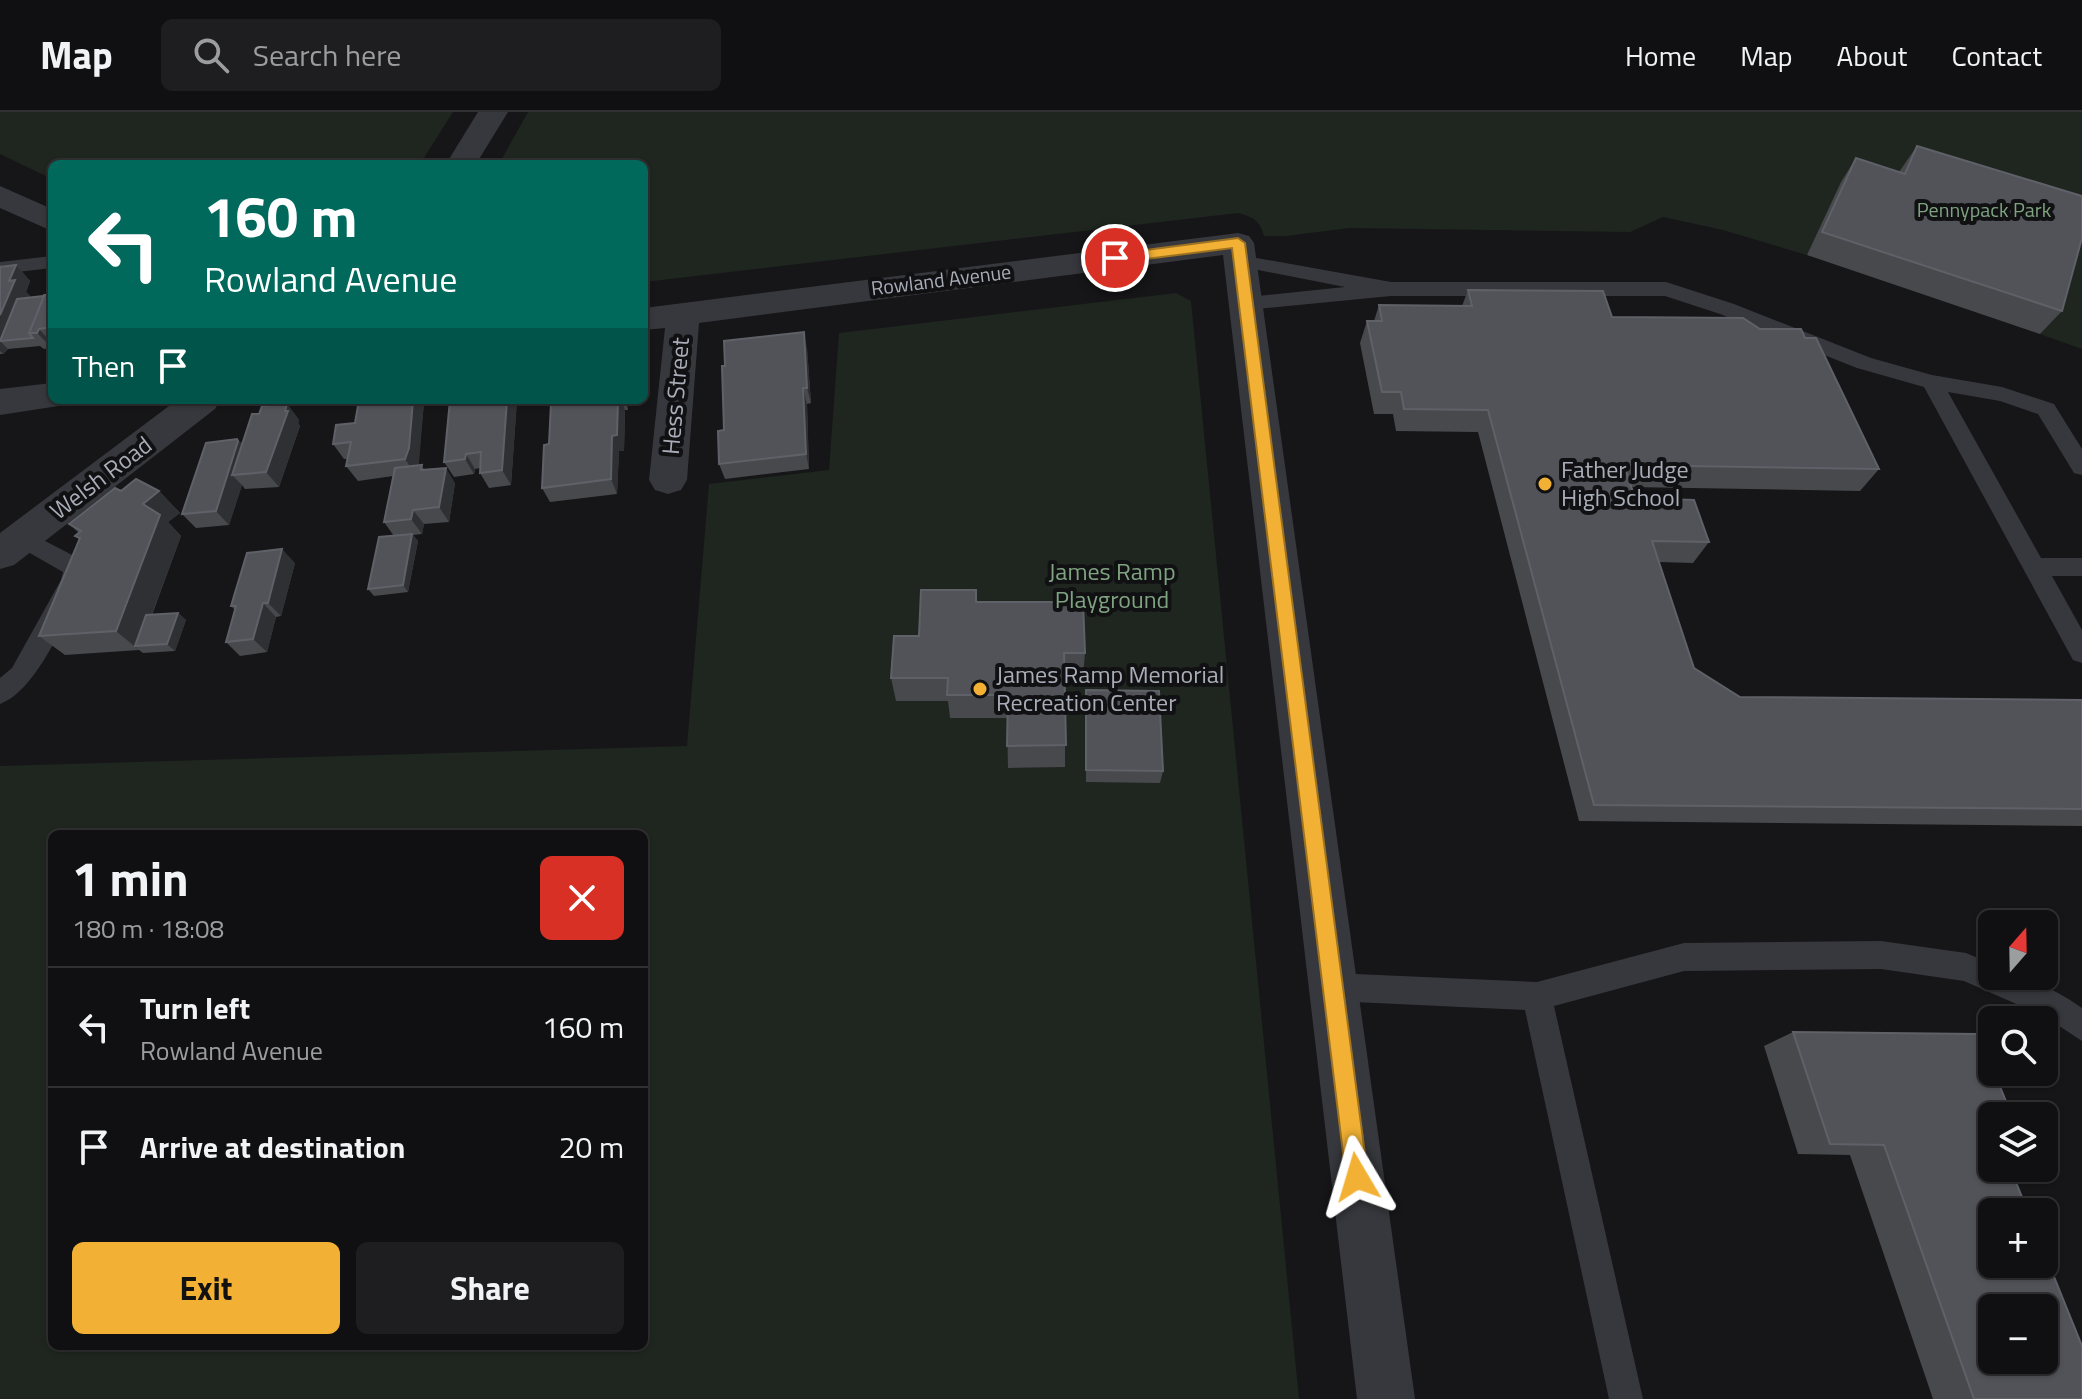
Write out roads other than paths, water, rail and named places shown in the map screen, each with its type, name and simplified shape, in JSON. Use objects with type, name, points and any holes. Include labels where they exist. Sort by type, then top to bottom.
[{"type":"street","points":[[463,160],[493,112]]},
{"type":"street","points":[[0,196],[48,219]]},
{"type":"street","points":[[1241,269],[1386,1399]]},
{"type":"street","name":"Rowland Avenue","points":[[648,318],[683,313],[1241,269]]},
{"type":"street","name":"Hess Street","points":[[668,480],[683,313]]},
{"type":"street","points":[[0,402],[48,396]]},
{"type":"street","name":"Welsh Road","points":[[11,546],[197,404]]},
{"type":"lane","points":[[0,268],[48,262]]},
{"type":"lane","points":[[1241,269],[1391,289],[1666,289],[1727,309],[1864,363],[1932,382],[2002,394],[2046,409],[2082,467]]},
{"type":"lane","points":[[1241,269],[1391,289]]},
{"type":"lane","points":[[1932,382],[2082,653]]},
{"type":"lane","points":[[0,693],[21,675],[73,581],[75,568],[68,563],[11,546]]},
{"type":"lane","points":[[2034,567],[2082,567]]},
{"type":"lane","points":[[1333,987],[1537,996],[1684,957],[1881,955],[1966,967],[2054,1006],[2082,1026]]},
{"type":"lane","points":[[1537,996],[1626,1399]]},
{"type":"place","name":"Father Judge High School","points":[[1545,484]]},
{"type":"place","name":"James Ramp Memorial Recreation Center","points":[[980,689]]},
{"type":"park label","name":"Pennypack Park","points":[[1984,210]]},
{"type":"park label","name":"James Ramp Playground","points":[[1112,586]]}]
